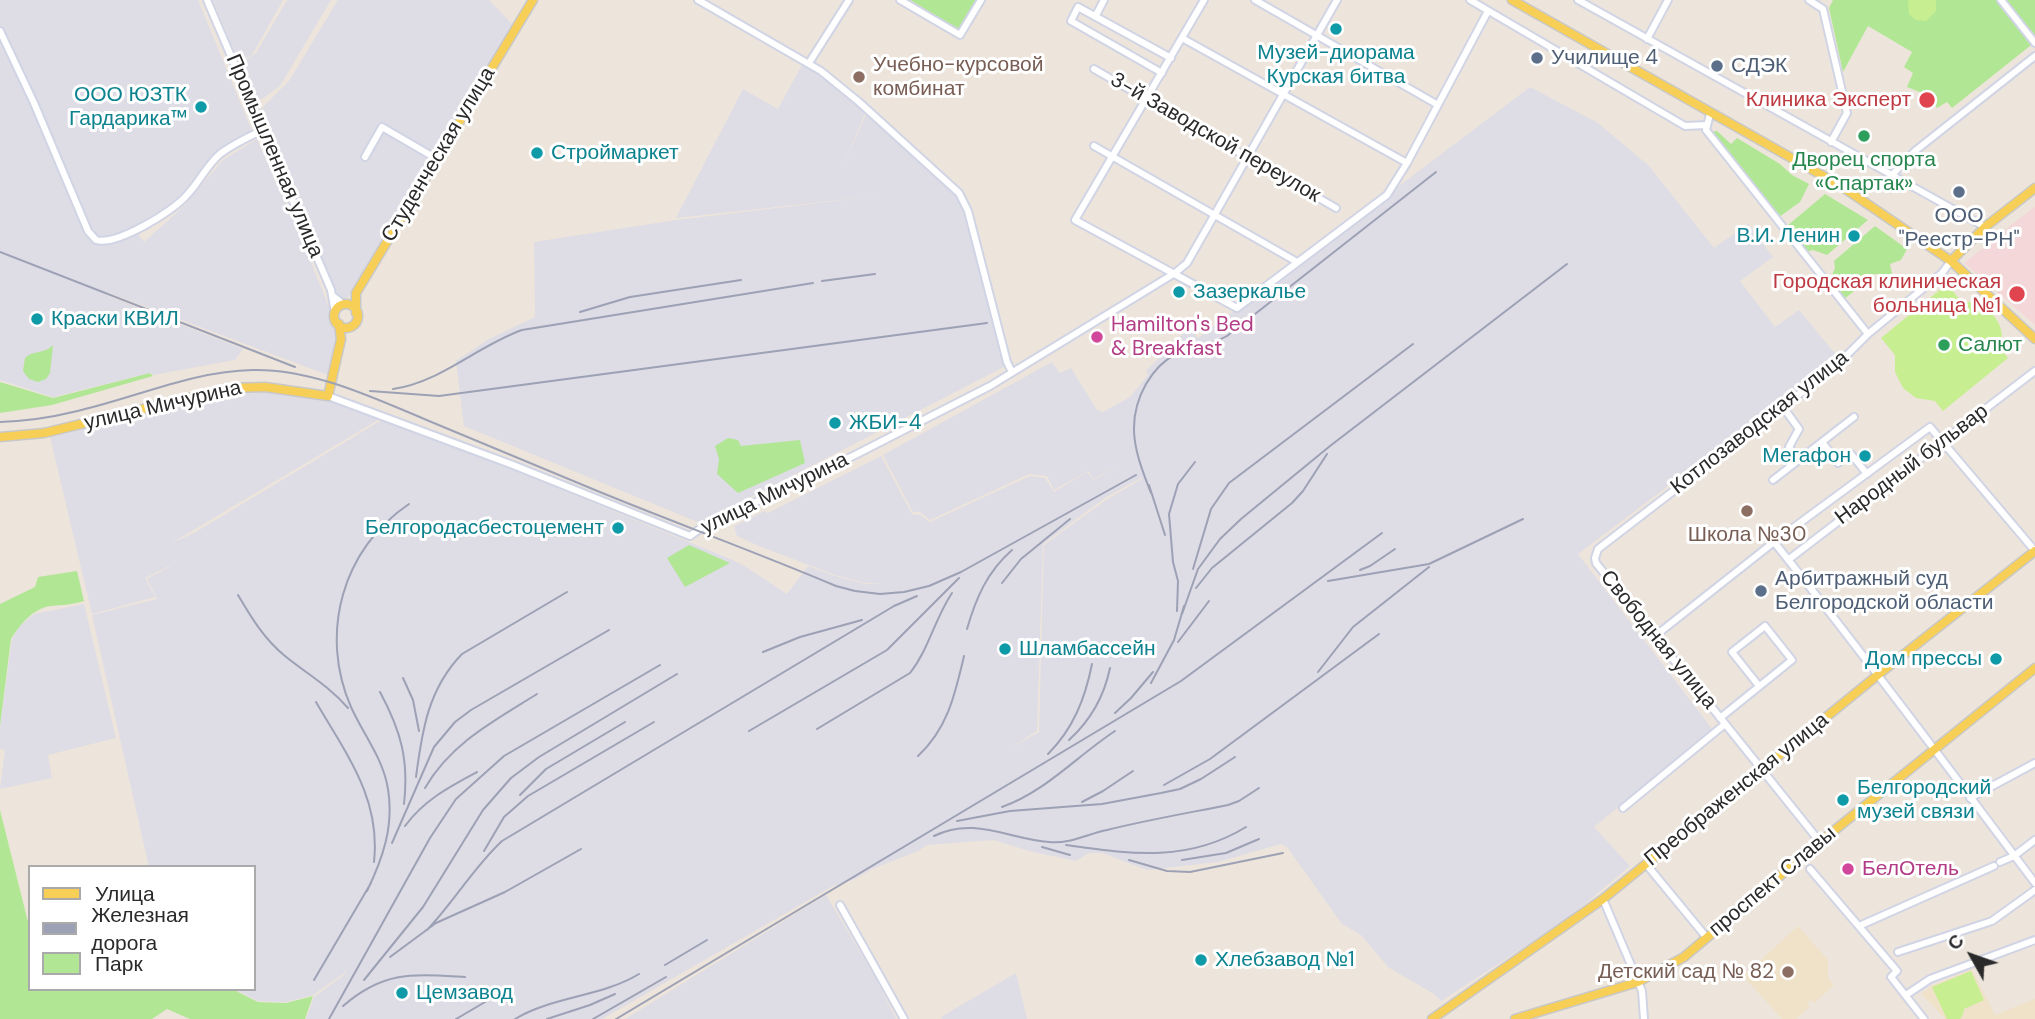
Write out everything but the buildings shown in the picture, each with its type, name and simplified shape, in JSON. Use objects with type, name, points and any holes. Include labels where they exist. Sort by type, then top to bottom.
[{"type":"main road","name":"Студенческая улица","points":[[356,293],[533,0]]},
{"type":"main road","points":[[1513,0],[1841,186],[1950,260],[2035,339]]},
{"type":"main road","points":[[1950,260],[1985,227],[2035,188]]},
{"type":"main road","points":[[327,396],[341,338],[335,313],[356,293]]},
{"type":"main road","points":[[341,338],[356,323],[356,293]]},
{"type":"main road","points":[[344,304],[356,313]]},
{"type":"main road","points":[[339,324],[349,328]]},
{"type":"main road","name":"улица Мичурина","points":[[0,438],[44,433],[229,388],[265,387],[327,396]]},
{"type":"main road","name":"Преображенская улица","points":[[1432,1019],[1603,899],[1761,769],[2035,551]]},
{"type":"main road","name":"проспект Славы","points":[[1515,1019],[1533,1016],[1638,982],[1668,968],[1933,749],[2033,673]]},
{"type":"street","name":"Промышленная улица","points":[[207,0],[332,296],[335,313]]},
{"type":"street","points":[[698,0],[809,63],[859,102],[959,193],[968,211],[1012,372]]},
{"type":"street","points":[[809,63],[849,0]]},
{"type":"street","points":[[900,0],[960,35],[981,0]]},
{"type":"street","points":[[1096,15],[1104,0]]},
{"type":"street","points":[[1204,0],[1075,219],[1237,308],[1387,195],[1407,163],[1488,11]]},
{"type":"street","points":[[1255,0],[1267,3],[1438,105]]},
{"type":"street","name":"улица Мичурина","points":[[327,396],[513,465],[690,536],[701,528],[923,421],[1012,372],[1175,273],[1187,263],[1337,0]]},
{"type":"street","points":[[1470,0],[1685,126],[1707,125]]},
{"type":"street","points":[[1578,0],[1985,227]]},
{"type":"street","points":[[1647,39],[1668,0]]},
{"type":"street","points":[[1809,0],[1823,9],[1847,113],[1831,142]]},
{"type":"street","points":[[2001,0],[2035,43]]},
{"type":"street","points":[[1162,73],[1071,21],[1078,7],[1171,58]]},
{"type":"street","points":[[0,32],[34,103],[88,231],[96,240],[109,241],[169,210],[187,196],[208,166],[221,154],[263,130]]},
{"type":"street","points":[[1182,38],[1407,163]]},
{"type":"street","points":[[1891,176],[1915,151],[2035,56]]},
{"type":"street","name":"3-й Заводской переулок","points":[[1094,69],[1336,208]]},
{"type":"street","points":[[1710,114],[1706,130],[1720,150],[1868,334]]},
{"type":"street","points":[[365,157],[382,127],[437,159]]},
{"type":"street","points":[[1094,146],[1297,262]]},
{"type":"street","name":"Котлозаводская улица","points":[[1596,553],[1837,365],[1868,334],[1936,278],[1950,260]]},
{"type":"street","points":[[332,296],[344,304]]},
{"type":"street","name":"Народный бульвар","points":[[1788,560],[2035,370]]},
{"type":"street","points":[[1783,407],[1799,429],[1789,447],[1799,460]]},
{"type":"street","points":[[1773,480],[1854,417]]},
{"type":"street","name":"Народный бульвар","points":[[1655,636],[1774,542],[1930,427],[1942,443]]},
{"type":"street","points":[[1822,442],[1838,463],[1851,454],[1867,474]]},
{"type":"street","points":[[1942,443],[2035,551]]},
{"type":"street","points":[[1774,542],[1879,674],[2035,883]]},
{"type":"street","name":"Свободная улица","points":[[1596,553],[1597,563],[1820,842]]},
{"type":"street","points":[[1723,721],[1759,686],[1792,660],[1765,626],[1732,652],[1759,686]]},
{"type":"street","name":"Свободная улица","points":[[1623,808],[1723,721]]},
{"type":"street","points":[[1970,798],[2035,763]]},
{"type":"street","points":[[1858,926],[2014,856],[2035,840]]},
{"type":"street","points":[[1646,864],[1707,938]]},
{"type":"street","points":[[1810,869],[1897,971],[1891,977],[1924,1019]]},
{"type":"street","points":[[1898,952],[1992,921],[2035,890]]},
{"type":"street","points":[[1603,899],[1638,982],[1644,1019]]},
{"type":"street","points":[[840,905],[904,1019]]},
{"type":"street","points":[[1906,995],[1930,979],[2035,940]]},
{"type":"shaded area","points":[[0,0],[198,0],[252,131],[212,158],[176,201],[133,227],[144,242],[185,205],[223,160],[257,139],[276,183],[278,180],[337,327],[338,334],[328,375],[107,292],[106,295],[243,349],[235,360],[153,375],[150,373],[53,397],[0,380]]},
{"type":"shaded area","points":[[213,0],[283,0],[252,55],[239,62]]},
{"type":"shaded area","points":[[287,0],[331,0],[280,86],[262,99],[256,100],[240,64],[256,53]]},
{"type":"shaded area","points":[[338,0],[489,0],[514,26],[349,296],[340,303],[260,110],[289,81]]},
{"type":"shaded area","points":[[803,63],[866,111],[839,176],[867,112],[961,200],[1004,367],[700,523],[464,426],[456,361],[489,339],[535,317],[534,242],[676,220],[887,195],[676,218],[743,89],[778,109]]},
{"type":"shaded area","points":[[1530,87],[1598,123],[1649,166],[1714,248],[1748,224],[1773,257],[1740,281],[1775,327],[1799,310],[1838,357],[1578,554],[1713,730],[1594,827],[1630,866],[1563,922],[1441,1001],[1434,994],[1388,967],[1361,935],[1342,924],[1287,847],[1281,844],[1218,862],[1147,870],[1102,853],[1089,853],[1076,861],[994,840],[927,845],[855,879],[833,886],[602,1019],[306,1019],[314,997],[344,975],[348,967],[343,974],[313,995],[286,1002],[258,1001],[238,991],[256,991],[256,865],[149,865],[92,615],[157,599],[147,579],[181,560],[145,578],[155,597],[92,614],[50,437],[239,389],[325,399],[383,417],[170,544],[194,533],[385,418],[730,559],[787,594],[808,566],[835,576],[866,584],[885,584],[866,583],[835,575],[759,546],[737,536],[734,526],[765,511],[768,513],[881,456],[912,514],[920,515],[930,522],[1030,476],[1045,478],[1054,492],[1087,472],[1094,480],[1122,462],[1094,479],[1088,471],[1054,490],[1047,476],[1029,474],[930,520],[920,512],[913,512],[883,455],[1052,362],[1060,373],[1071,368],[1097,410],[1103,412],[1130,397],[1148,375],[1146,371],[1189,328],[1198,338]],"holes":[[[1137,472],[1142,479],[1106,500],[1044,545],[1039,732],[1007,750],[1037,731],[1043,544],[1105,498],[1141,478]]]},
{"type":"shaded area","name":"Городская клиническая больница №1","points":[[2035,206],[2035,325],[1964,263]]},
{"type":"shaded area","points":[[84,604],[116,738],[48,755],[52,778],[0,789],[5,750],[0,749],[0,728],[12,639],[19,627],[34,614]]},
{"type":"shaded area","points":[[826,895],[876,979],[896,1019],[625,1019]]},
{"type":"shaded area","name":"Детский сад № 82","points":[[1798,926],[1828,960],[1828,978],[1834,985],[1814,1003],[1811,1000],[1807,1003],[1810,1007],[1796,1019],[1782,1019],[1743,976]]},
{"type":"shaded area","points":[[1972,969],[1995,1015],[2035,999],[2035,1019],[1945,1019],[1922,994],[1931,986]]},
{"type":"shaded area","points":[[1016,973],[1027,1019],[942,1019],[941,1017]]},
{"type":"green space","points":[[910,0],[977,0],[960,30]]},
{"type":"green space","points":[[1833,0],[2035,0],[2035,42],[1952,108],[1947,102],[1937,108],[1930,96],[1907,87],[1913,73],[1904,67],[1912,52],[1868,26],[1843,72],[1829,8]]},
{"type":"green space","points":[[1908,0],[1936,0],[1936,11],[1926,21],[1916,20],[1909,14]]},
{"type":"green space","points":[[1717,131],[1731,144],[1737,138],[1809,184],[1800,202],[1779,217],[1709,132]]},
{"type":"green space","points":[[1825,194],[1868,220],[1827,255],[1813,250],[1806,252],[1787,226]]},
{"type":"green space","points":[[1875,226],[1907,249],[1901,260],[1890,264],[1892,274],[1875,274],[1843,300],[1829,282],[1835,268],[1834,261]]},
{"type":"green space","name":"Салют","points":[[1947,284],[1961,301],[1979,305],[1993,315],[2001,330],[2000,348],[2008,358],[1943,411],[1935,401],[1916,398],[1903,388],[1895,372],[1895,355],[1881,338]]},
{"type":"green space","points":[[53,345],[50,373],[46,379],[38,382],[29,379],[23,371],[25,358]]},
{"type":"green space","points":[[150,373],[153,376],[52,405],[0,413],[0,382],[53,398]]},
{"type":"green space","points":[[728,438],[738,440],[741,446],[800,440],[805,463],[738,493],[717,474],[719,459],[715,446]]},
{"type":"green space","points":[[689,545],[730,563],[685,587],[667,558]]},
{"type":"green space","points":[[77,571],[84,601],[38,610],[23,623],[11,639],[0,726],[0,604],[35,587],[38,577]]},
{"type":"green space","points":[[0,810],[28,922],[28,991],[236,991],[258,1002],[286,1003],[313,996],[305,1019],[190,1019],[167,1009],[152,1019],[0,1019]]},
{"type":"green space","points":[[1971,971],[1984,1000],[1964,1009],[1960,1019],[1947,1019],[1932,987]]},
{"type":"railway","points":[[1151,493],[1137,452],[1134,426],[1139,398],[1158,367],[1176,354],[1227,336],[1436,172]]},
{"type":"railway","points":[[0,252],[295,367]]},
{"type":"railway","points":[[1182,614],[1198,569],[1220,539],[1241,519],[1330,446],[1567,264]]},
{"type":"railway","points":[[822,281],[875,274]]},
{"type":"railway","points":[[580,312],[630,297],[741,280]]},
{"type":"railway","points":[[393,389],[427,379],[522,330],[813,283]]},
{"type":"railway","points":[[370,391],[439,396],[987,323]]},
{"type":"railway","points":[[1193,569],[1211,509],[1229,483],[1413,344]]},
{"type":"railway","points":[[0,422],[37,419],[95,407],[207,375],[253,370],[298,374],[365,394],[836,586],[880,594],[929,586],[961,572],[1136,475]]},
{"type":"railway","points":[[1196,588],[1212,568],[1292,503],[1327,454]]},
{"type":"railway","points":[[1177,611],[1178,581],[1173,562],[1169,514],[1178,484],[1195,462]]},
{"type":"railway","points":[[1149,485],[1165,535]]},
{"type":"railway","points":[[367,891],[386,842],[390,816],[388,789],[382,767],[351,707],[342,679],[337,651],[338,623],[343,595],[367,544],[386,523],[409,504]]},
{"type":"railway","points":[[1002,583],[1021,559],[1070,519]]},
{"type":"railway","points":[[1328,581],[1429,564],[1523,519]]},
{"type":"railway","points":[[616,1019],[1181,681],[1382,533]]},
{"type":"railway","points":[[1360,570],[1395,549]]},
{"type":"railway","points":[[967,629],[984,586],[996,567],[1012,550]]},
{"type":"railway","points":[[1318,672],[1353,627],[1429,567]]},
{"type":"railway","points":[[749,731],[887,650],[959,578]]},
{"type":"railway","points":[[416,777],[428,711],[451,667],[462,654],[567,592]]},
{"type":"railway","points":[[817,729],[910,673],[952,593]]},
{"type":"railway","points":[[238,595],[271,642],[348,708]]},
{"type":"railway","points":[[427,930],[502,841],[894,606],[917,596]]},
{"type":"railway","points":[[1178,642],[1209,601]]},
{"type":"railway","points":[[1151,683],[1174,640],[1184,606]]},
{"type":"railway","points":[[763,652],[800,637],[862,620]]},
{"type":"railway","points":[[392,843],[434,747],[455,722],[609,630]]},
{"type":"railway","points":[[1164,785],[1210,759],[1379,634]]},
{"type":"railway","points":[[918,756],[937,734],[949,710],[964,656]]},
{"type":"railway","points":[[1048,754],[1077,713],[1092,664]]},
{"type":"railway","points":[[329,1019],[430,838],[456,799],[504,756],[660,665]]},
{"type":"railway","points":[[1069,740],[1096,707],[1110,668]]},
{"type":"railway","points":[[1115,713],[1153,672]]},
{"type":"railway","points":[[364,980],[423,907],[483,810],[511,778],[539,757],[677,674]]},
{"type":"railway","points":[[403,678],[413,700],[419,731]]},
{"type":"railway","points":[[380,692],[402,746],[404,804]]},
{"type":"railway","points":[[425,788],[447,758],[475,734],[537,694]]},
{"type":"railway","points":[[316,702],[359,777],[367,797],[375,839],[374,862]]},
{"type":"railway","points":[[520,795],[546,769],[625,722]]},
{"type":"railway","points":[[484,851],[504,817],[528,796],[654,722]]},
{"type":"railway","points":[[1002,807],[1047,783],[1115,731]]},
{"type":"railway","points":[[957,821],[1010,811],[1102,804],[1180,789],[1235,757]]},
{"type":"railway","points":[[1082,802],[1133,771]]},
{"type":"railway","points":[[405,826],[429,801],[477,772]]},
{"type":"railway","points":[[934,836],[949,830],[977,828],[1034,840],[1065,842],[1137,823],[1228,805],[1259,788]]},
{"type":"railway","points":[[1066,845],[1136,853],[1180,851],[1202,846],[1246,827]]},
{"type":"railway","points":[[1182,860],[1226,853],[1259,839]]},
{"type":"railway","points":[[1042,847],[1070,855]]},
{"type":"railway","points":[[390,957],[436,923],[505,892],[581,849]]},
{"type":"railway","points":[[1129,860],[1167,871],[1190,872],[1283,853]]},
{"type":"railway","points":[[314,980],[371,883]]},
{"type":"railway","points":[[665,965],[707,940]]},
{"type":"railway","points":[[515,1019],[530,1011],[624,982],[639,974]]},
{"type":"railway","points":[[343,1006],[358,994],[386,980],[415,975],[465,977]]},
{"type":"railway","points":[[593,1019],[666,977]]},
{"type":"railway","points":[[547,1019],[615,994]]},
{"type":"railway","points":[[456,1019],[497,995]]},
{"type":"place","name":"Музей-диорама Курская битва","points":[[1336,29]]},
{"type":"place","name":"Училище 4","points":[[1537,58]]},
{"type":"place","name":"СДЭК","points":[[1717,66]]},
{"type":"place","name":"Учебно-курсовой комбинат","points":[[859,77]]},
{"type":"place","name":"Клиника Эксперт","points":[[1927,100]]},
{"type":"place","name":"ООО ЮЗТК Гардарика™","points":[[201,107]]},
{"type":"place","name":"Дворец спорта «Спартак»","points":[[1864,136]]},
{"type":"place","name":"Строймаркет","points":[[537,153]]},
{"type":"place","name":"ООО \"Реестр-РН\"","points":[[1959,192]]},
{"type":"place","name":"В.И. Ленин","points":[[1854,236]]},
{"type":"place","name":"Зазеркалье","points":[[1179,292]]},
{"type":"place","name":"Городская клиническая больница №1","points":[[2017,294]]},
{"type":"place","name":"Краски КВИЛ","points":[[37,319]]},
{"type":"place","name":"Hamilton's Bed & Breakfast","points":[[1097,337]]},
{"type":"place","name":"Салют","points":[[1944,345]]},
{"type":"place","name":"ЖБИ-4","points":[[835,423]]},
{"type":"place","name":"Мегафон","points":[[1865,456]]},
{"type":"place","name":"Школа №30","points":[[1747,511]]},
{"type":"place","name":"Белгородасбестоцемент","points":[[618,528]]},
{"type":"place","name":"Арбитражный суд Белгородской области","points":[[1761,591]]},
{"type":"place","name":"Шламбассейн","points":[[1005,649]]},
{"type":"place","name":"Дом прессы","points":[[1996,659]]},
{"type":"place","name":"Белгородский музей связи","points":[[1843,800]]},
{"type":"place","name":"БелОтель","points":[[1848,869]]},
{"type":"place","name":"Хлебзавод №1","points":[[1201,960]]},
{"type":"place","name":"Детский сад № 82","points":[[1788,972]]},
{"type":"place","name":"Цемзавод","points":[[402,993]]}]
